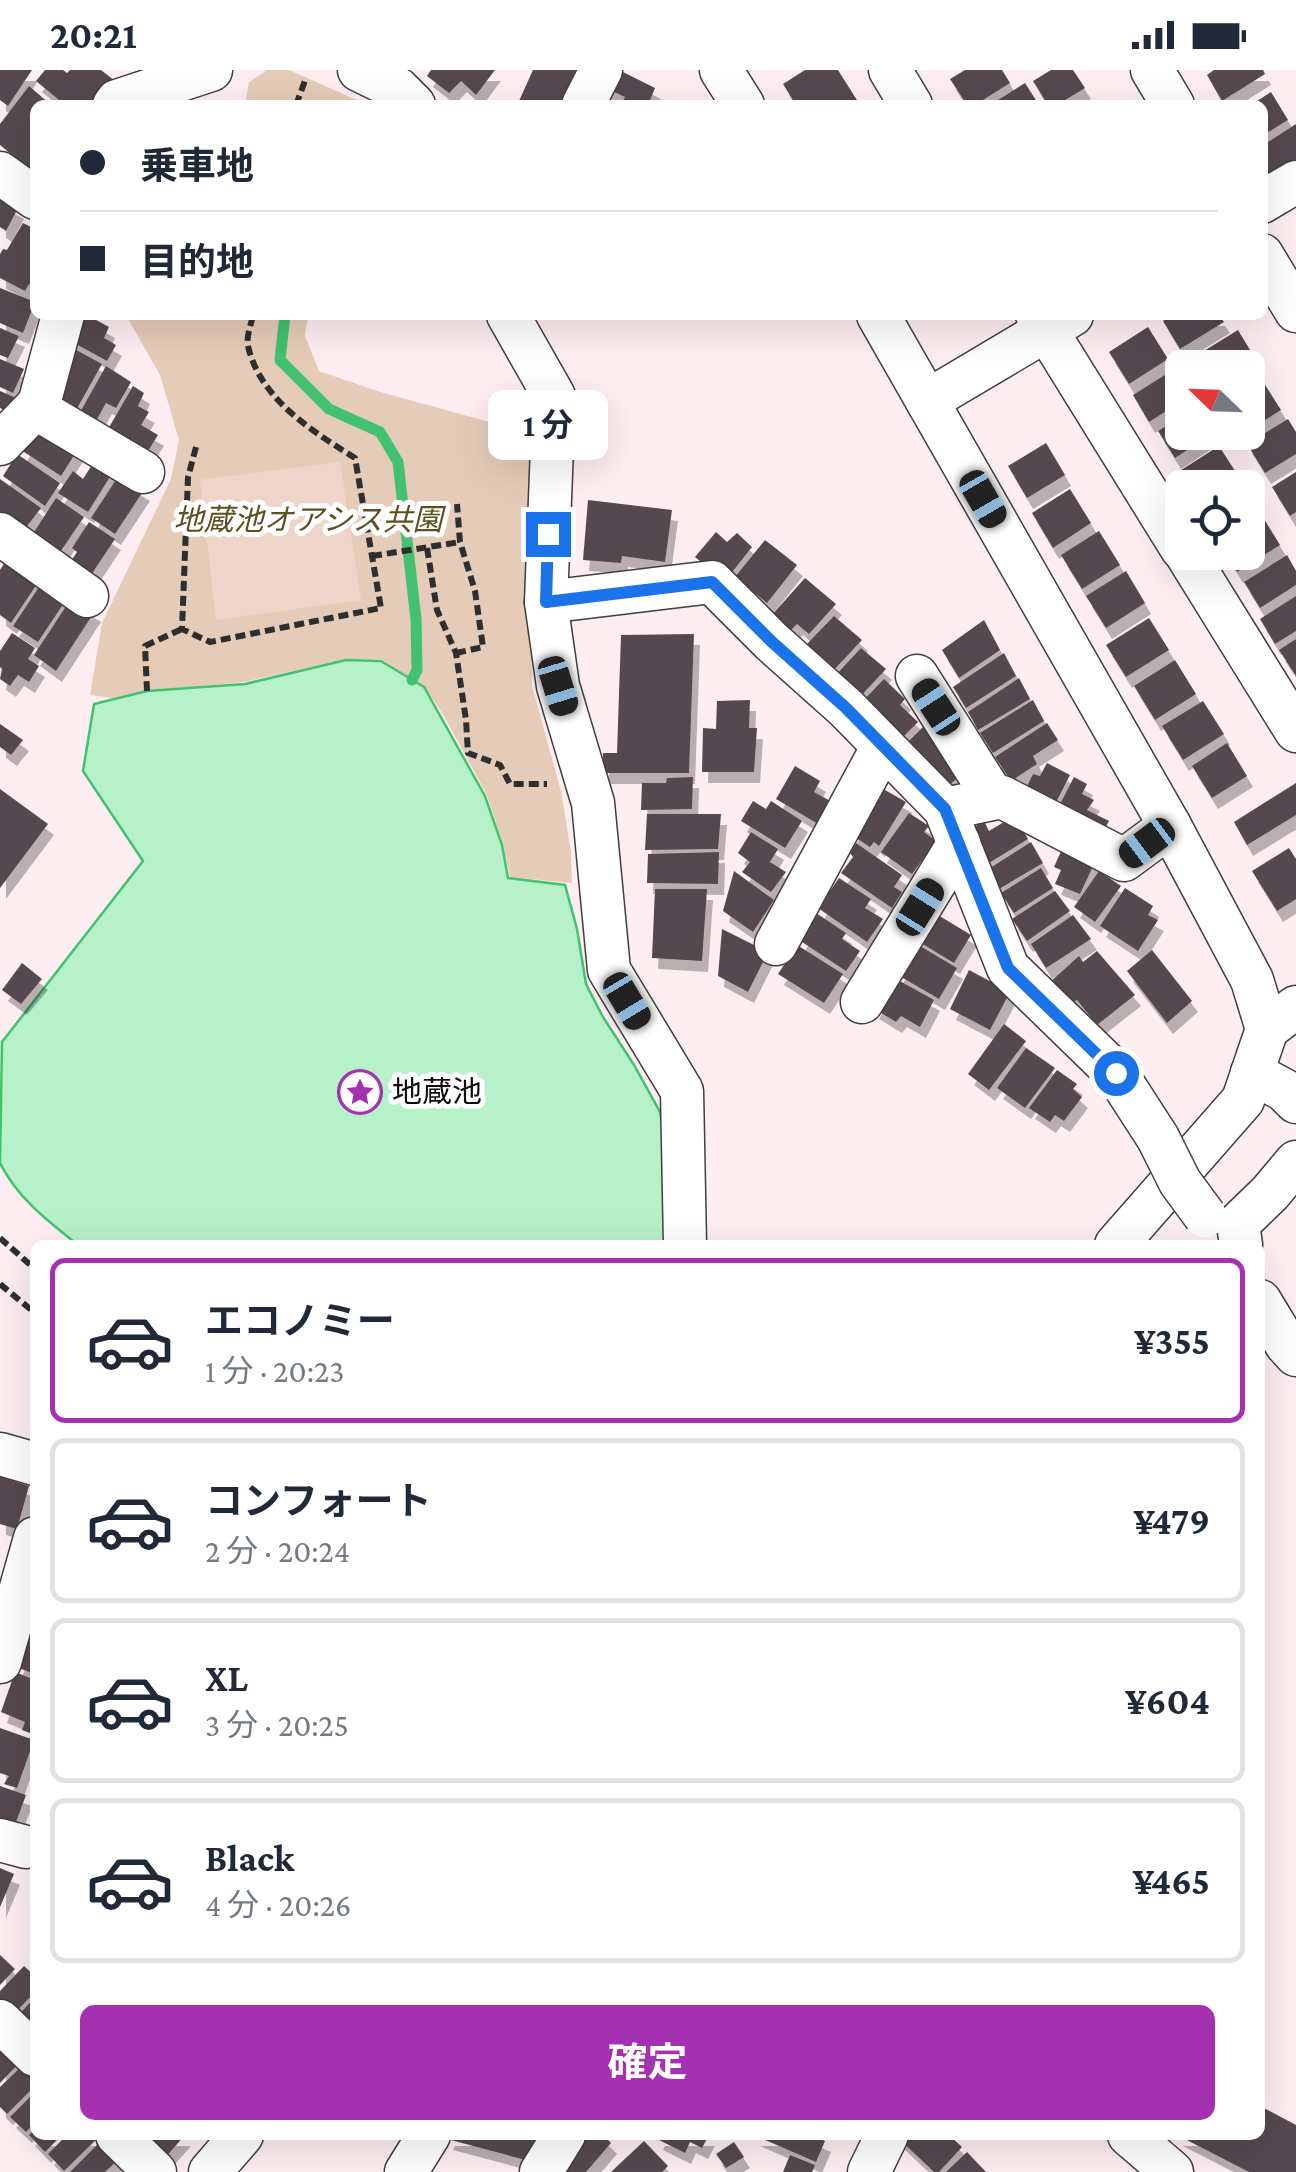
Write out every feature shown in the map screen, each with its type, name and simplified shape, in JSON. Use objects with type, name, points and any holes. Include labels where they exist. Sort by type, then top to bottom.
[{"type":"street","points":[[120,100],[210,70]]},
{"type":"street","points":[[359,70],[398,88],[409,100]]},
{"type":"street","points":[[586,100],[601,70]]},
{"type":"street","points":[[721,70],[741,100]]},
{"type":"street","points":[[890,70],[908,100]]},
{"type":"street","points":[[1152,70],[1169,100]]},
{"type":"street","points":[[1268,198],[1296,182]]},
{"type":"street","points":[[1268,265],[1296,311]]},
{"type":"street","points":[[0,444],[39,404],[62,320]]},
{"type":"street","points":[[511,320],[554,396],[546,602],[558,686],[593,803],[608,970],[682,1091],[686,1240]]},
{"type":"street","points":[[881,320],[1170,826],[1252,980],[1281,1018],[1252,1072],[1244,1100],[1120,1240]]},
{"type":"street","points":[[927,401],[1051,320],[1165,518]]},
{"type":"street","points":[[35,408],[144,472]]},
{"type":"street","points":[[0,534],[87,596]]},
{"type":"street","points":[[1196,570],[1296,731]]},
{"type":"street","points":[[546,602],[712,582],[883,746],[952,826],[1008,968],[1116,1073],[1158,1138],[1180,1182],[1214,1230]]},
{"type":"street","points":[[916,676],[994,798]]},
{"type":"street","points":[[776,944],[883,746]]},
{"type":"street","points":[[862,1002],[952,826],[994,798],[1002,797],[1124,860],[1170,826]]},
{"type":"street","points":[[1252,1072],[1284,1090],[1296,1102]]},
{"type":"street","points":[[1240,1240],[1238,1224],[1296,1162]]},
{"type":"street","points":[[1265,1309],[1296,1355]]},
{"type":"street","points":[[0,1454],[30,1463]]},
{"type":"street","points":[[0,1662],[30,1556]]},
{"type":"street","points":[[0,2021],[30,2050]]},
{"type":"street","points":[[122,2140],[155,2172]]},
{"type":"street","points":[[210,2172],[238,2140]]},
{"type":"street","points":[[406,2172],[426,2140]]},
{"type":"street","points":[[542,2172],[561,2140]]},
{"type":"street","points":[[870,2172],[886,2140]]},
{"type":"street","points":[[1135,2140],[1172,2172]]},
{"type":"path","points":[[298,100],[306,78]]},
{"type":"path","points":[[147,692],[145,646],[182,629],[210,642],[381,608],[355,458],[312,431],[263,384],[247,342],[251,320]]},
{"type":"path","points":[[182,629],[188,477],[196,447]]},
{"type":"path","points":[[456,652],[483,648],[475,592],[460,542],[457,504]]},
{"type":"path","points":[[372,556],[460,542]]},
{"type":"path","points":[[428,548],[437,610],[456,652],[468,753],[500,765],[510,784],[548,784]]},
{"type":"path","points":[[0,1238],[30,1265]]},
{"type":"path","points":[[0,1284],[30,1309]]},
{"type":"green space","points":[[267,70],[289,70],[357,100],[246,100],[249,82]]},
{"type":"green space","name":"地蔵池オアシス共園","points":[[129,320],[307,320],[305,336],[319,371],[543,437],[531,620],[532,686],[561,791],[572,883],[510,877],[487,795],[444,716],[424,686],[381,659],[346,659],[244,682],[147,691],[118,699],[90,695],[102,623],[171,479],[179,440],[160,375]]},
{"type":"green space","points":[[340,462],[361,600],[216,620],[200,480]]},
{"type":"shaded area","points":[[346,660],[381,661],[424,687],[485,796],[502,845],[508,878],[565,885],[586,984],[660,1112],[666,1144],[670,1240],[72,1240],[45,1218],[7,1176],[0,1163],[2,1042],[143,861],[83,771],[94,704],[147,691],[245,684]]},
{"type":"building","points":[[0,70],[32,70],[8,106],[0,100]]},
{"type":"building","points":[[45,70],[101,70],[115,81],[98,100],[59,100],[36,81]]},
{"type":"building","points":[[431,70],[495,70],[476,95],[461,81],[449,93],[427,76]]},
{"type":"building","points":[[533,70],[585,70],[570,100],[519,100]]},
{"type":"building","points":[[619,70],[655,88],[650,100],[624,100],[625,97],[603,87]]},
{"type":"building","points":[[805,70],[838,70],[857,100],[793,100],[783,84]]},
{"type":"building","points":[[965,70],[1002,70],[1010,83],[983,100],[964,100],[950,79]]},
{"type":"building","points":[[1051,70],[1073,70],[1085,88],[1065,100],[1045,100],[1033,81]]},
{"type":"building","points":[[1214,70],[1263,70],[1265,74],[1224,100],[1207,75]]},
{"type":"building","points":[[1025,83],[1036,100],[998,100]]},
{"type":"building","points":[[29,86],[45,100],[30,100],[30,169],[0,145],[0,124]]},
{"type":"building","points":[[1271,92],[1288,120],[1268,132],[1268,100],[1259,100]]},
{"type":"building","points":[[1296,124],[1296,162],[1269,179],[1268,178],[1268,142]]},
{"type":"building","points":[[0,198],[18,208],[6,231],[0,227]]},
{"type":"building","points":[[23,223],[30,226],[30,285],[25,291],[0,278],[0,254],[7,250]]},
{"type":"building","points":[[0,288],[30,300],[30,315],[23,333],[0,323]]},
{"type":"building","points":[[72,320],[96,320],[109,327],[104,338],[116,345],[107,361],[63,337]]},
{"type":"building","points":[[1223,320],[1224,322],[1180,349],[1163,321]]},
{"type":"building","points":[[1148,327],[1165,354],[1165,361],[1129,384],[1109,352]]},
{"type":"building","points":[[0,328],[19,336],[8,358],[0,355]]},
{"type":"building","points":[[1238,330],[1250,350],[1206,350]]},
{"type":"building","points":[[69,346],[102,364],[75,412],[54,400]]},
{"type":"building","points":[[0,359],[24,369],[13,393],[0,387]]},
{"type":"building","points":[[106,366],[131,382],[116,408],[106,403],[95,423],[79,414]]},
{"type":"building","points":[[1165,375],[1165,412],[1149,422],[1133,395]]},
{"type":"building","points":[[1265,385],[1281,410],[1265,420]]},
{"type":"building","points":[[133,386],[144,393],[138,406],[149,412],[141,425],[158,435],[143,459],[104,436]]},
{"type":"building","points":[[0,391],[14,397],[6,411],[0,408]]},
{"type":"building","points":[[1288,419],[1296,432],[1296,454],[1265,473],[1251,450],[1265,450],[1265,433]]},
{"type":"building","points":[[40,420],[80,446],[61,476],[21,450]]},
{"type":"building","points":[[1046,443],[1065,475],[1027,498],[1008,466]]},
{"type":"building","points":[[1170,450],[1187,450],[1175,458]]},
{"type":"building","points":[[1213,450],[1222,450],[1234,470],[1181,470]]},
{"type":"building","points":[[17,454],[60,483],[45,506],[3,476]]},
{"type":"building","points":[[95,460],[113,472],[88,512],[58,493],[73,471],[83,479]]},
{"type":"building","points":[[1296,472],[1296,512],[1290,516],[1272,487]]},
{"type":"building","points":[[119,475],[144,490],[115,534],[91,518]]},
{"type":"building","points":[[0,479],[41,508],[21,534],[0,519]]},
{"type":"building","points":[[1070,489],[1091,523],[1053,548],[1032,513]]},
{"type":"building","points":[[56,498],[84,517],[56,558],[29,540]]},
{"type":"building","points":[[588,500],[672,510],[665,562],[622,556],[621,563],[583,560]]},
{"type":"building","points":[[1265,521],[1280,545],[1265,554]]},
{"type":"building","points":[[89,522],[115,539],[87,581],[67,567],[77,552],[72,548]]},
{"type":"building","points":[[1099,531],[1120,565],[1082,589],[1061,555]]},
{"type":"building","points":[[716,532],[727,542],[737,533],[752,547],[725,581],[695,557]]},
{"type":"building","points":[[765,540],[797,565],[767,603],[735,577]]},
{"type":"building","points":[[1287,555],[1296,571],[1296,585],[1260,608],[1244,582]]},
{"type":"building","points":[[7,559],[39,581],[11,623],[0,615],[0,570]]},
{"type":"building","points":[[1126,571],[1145,603],[1106,628],[1086,596]]},
{"type":"building","points":[[45,578],[70,594],[38,642],[13,626]]},
{"type":"building","points":[[805,578],[836,604],[809,634],[797,624],[789,632],[771,616]]},
{"type":"building","points":[[1296,596],[1296,631],[1275,644],[1260,619]]},
{"type":"building","points":[[72,597],[95,611],[56,671],[34,655]]},
{"type":"building","points":[[834,616],[862,640],[832,672],[804,647]]},
{"type":"building","points":[[1149,618],[1169,650],[1126,677],[1106,645]]},
{"type":"building","points":[[984,620],[1000,650],[959,678],[942,650]]},
{"type":"building","points":[[12,633],[35,648],[28,659],[39,666],[29,682],[18,675],[10,686],[0,679],[0,651]]},
{"type":"building","points":[[694,634],[689,773],[603,773],[603,753],[617,753],[621,635]]},
{"type":"building","points":[[1296,639],[1296,676],[1279,650]]},
{"type":"building","points":[[861,648],[886,669],[858,699],[834,677]]},
{"type":"building","points":[[1004,653],[1016,676],[966,708],[953,687]]},
{"type":"building","points":[[1175,660],[1196,694],[1155,720],[1134,686]]},
{"type":"building","points":[[1019,678],[1030,699],[978,730],[968,712]]},
{"type":"building","points":[[884,679],[905,699],[900,705],[918,722],[898,742],[859,705]]},
{"type":"building","points":[[750,700],[749,728],[757,728],[754,772],[702,772],[703,728],[716,729],[717,701]]},
{"type":"building","points":[[1033,700],[1044,721],[993,753],[980,733]]},
{"type":"building","points":[[1203,701],[1224,734],[1183,760],[1162,726]]},
{"type":"building","points":[[1047,723],[1058,740],[1033,756],[1037,764],[1011,781],[995,757]]},
{"type":"building","points":[[0,724],[23,740],[11,755],[0,747]]},
{"type":"building","points":[[926,724],[963,773],[945,789],[904,746]]},
{"type":"building","points":[[1227,743],[1247,776],[1212,798],[1192,766]]},
{"type":"building","points":[[1047,763],[1070,775],[1051,812],[1022,796],[1033,774],[1040,776]]},
{"type":"building","points":[[795,766],[820,781],[814,792],[832,802],[818,824],[776,799]]},
{"type":"building","points":[[693,777],[692,809],[641,810],[642,783]]},
{"type":"building","points":[[1074,777],[1087,784],[1082,794],[1094,800],[1087,810],[1109,821],[1100,837],[1055,814]]},
{"type":"building","points":[[1296,783],[1296,815],[1247,845],[1234,822]]},
{"type":"building","points":[[878,786],[906,802],[879,846],[874,842],[870,847],[850,834]]},
{"type":"building","points":[[0,789],[48,824],[0,888]]},
{"type":"building","points":[[753,801],[766,809],[771,801],[802,821],[785,848],[741,821]]},
{"type":"building","points":[[909,813],[929,826],[924,832],[936,841],[912,874],[881,852]]},
{"type":"building","points":[[647,814],[721,814],[718,849],[645,850]]},
{"type":"building","points":[[1014,816],[1028,839],[984,866],[965,833],[984,821],[989,831]]},
{"type":"building","points":[[751,832],[778,849],[770,862],[786,872],[771,892],[742,872],[750,862],[738,853]]},
{"type":"building","points":[[1031,842],[1043,863],[999,889],[987,870]]},
{"type":"building","points":[[856,843],[902,875],[894,887],[902,892],[892,908],[841,873],[853,857],[850,853]]},
{"type":"building","points":[[1063,847],[1095,862],[1080,894],[1055,884],[1061,870],[1054,867]]},
{"type":"building","points":[[1289,848],[1296,859],[1296,899],[1277,911],[1252,871]]},
{"type":"building","points":[[719,852],[718,884],[647,883],[648,854]]},
{"type":"building","points":[[1041,868],[1053,888],[1014,913],[1001,893]]},
{"type":"building","points":[[734,871],[774,900],[753,932],[723,911]]},
{"type":"building","points":[[1099,871],[1121,886],[1095,922],[1074,907]]},
{"type":"building","points":[[839,878],[871,899],[865,908],[883,919],[867,942],[818,908]]},
{"type":"building","points":[[1125,888],[1153,906],[1148,915],[1158,920],[1138,951],[1100,926]]},
{"type":"building","points":[[655,889],[707,889],[702,961],[652,958]]},
{"type":"building","points":[[1055,891],[1070,911],[1027,941],[1012,919]]},
{"type":"building","points":[[928,909],[971,935],[954,963],[911,937]]},
{"type":"building","points":[[816,913],[846,933],[842,939],[860,951],[846,971],[799,940]]},
{"type":"building","points":[[1073,915],[1091,939],[1046,968],[1031,944]]},
{"type":"building","points":[[722,929],[768,952],[748,992],[718,976]]},
{"type":"building","points":[[915,943],[957,968],[939,999],[896,974]]},
{"type":"building","points":[[797,945],[843,974],[824,1003],[778,974]]},
{"type":"building","points":[[1152,950],[1192,1001],[1167,1023],[1127,971]]},
{"type":"building","points":[[1097,951],[1135,995],[1097,1025],[1077,1000],[1068,1006],[1049,983],[1079,956],[1083,962]]},
{"type":"building","points":[[22,963],[42,979],[21,1004],[2,990]]},
{"type":"building","points":[[969,970],[1010,992],[990,1030],[950,1009]]},
{"type":"building","points":[[891,976],[934,1000],[920,1027],[901,1016],[896,1022],[873,1008]]},
{"type":"building","points":[[1004,1024],[1026,1041],[989,1090],[968,1074]]},
{"type":"building","points":[[1026,1048],[1055,1068],[1025,1108],[997,1088]]},
{"type":"building","points":[[1057,1070],[1077,1084],[1073,1089],[1082,1097],[1064,1121],[1055,1115],[1050,1122],[1029,1108]]},
{"type":"building","points":[[0,1477],[29,1486],[17,1529],[0,1524]]},
{"type":"building","points":[[30,1624],[30,1672],[16,1667]]},
{"type":"building","points":[[15,1672],[30,1678],[30,1733],[22,1730],[25,1722],[1,1712]]},
{"type":"building","points":[[0,1728],[30,1739],[30,1751],[17,1788],[4,1784],[9,1776],[0,1773]]},
{"type":"building","points":[[0,1786],[26,1795],[12,1833],[0,1830]]},
{"type":"building","points":[[0,1868],[14,1874],[0,1907]]},
{"type":"building","points":[[0,1955],[15,1969],[0,1985]]},
{"type":"building","points":[[24,1966],[30,1971],[30,1997],[12,2016],[0,2005],[0,1991]]},
{"type":"building","points":[[30,2002],[30,2030],[15,2019]]},
{"type":"building","points":[[8,2042],[24,2058],[0,2083],[0,2051]]},
{"type":"building","points":[[27,2061],[30,2064],[30,2091],[7,2114],[0,2107],[0,2087]]},
{"type":"building","points":[[30,2097],[30,2128],[26,2132],[10,2117]]},
{"type":"building","points":[[1265,2109],[1296,2125],[1296,2172],[1249,2172],[1187,2140],[1265,2140]]},
{"type":"building","points":[[34,2140],[57,2140],[45,2152]]},
{"type":"building","points":[[62,2140],[96,2140],[64,2171],[48,2154]]},
{"type":"building","points":[[102,2140],[108,2140],[123,2155],[105,2172],[70,2172]]},
{"type":"building","points":[[146,2140],[181,2140],[164,2159]]},
{"type":"building","points":[[451,2140],[539,2140],[533,2162]]},
{"type":"building","points":[[578,2140],[611,2143],[586,2172],[556,2172]]},
{"type":"building","points":[[659,2140],[706,2140],[702,2148],[690,2142],[685,2153]]},
{"type":"building","points":[[765,2140],[825,2141],[816,2162]]},
{"type":"building","points":[[900,2140],[954,2140],[962,2147],[939,2172],[934,2172]]},
{"type":"building","points":[[644,2141],[668,2166],[662,2172],[611,2172]]},
{"type":"building","points":[[734,2142],[744,2157],[726,2168],[716,2154]]},
{"type":"building","points":[[967,2152],[986,2172],[946,2172]]},
{"type":"building","points":[[790,2155],[815,2165],[812,2172],[783,2172]]},
{"type":"waterway","points":[[284,320],[280,360],[329,409],[380,432],[398,462],[416,619],[417,670],[412,680]]},
{"type":"place","name":"地蔵池","points":[[360,1092]]},
{"type":"route","points":[[548,534],[546,602],[712,582],[846,708],[945,809],[1008,968],[1116,1073]]}]
